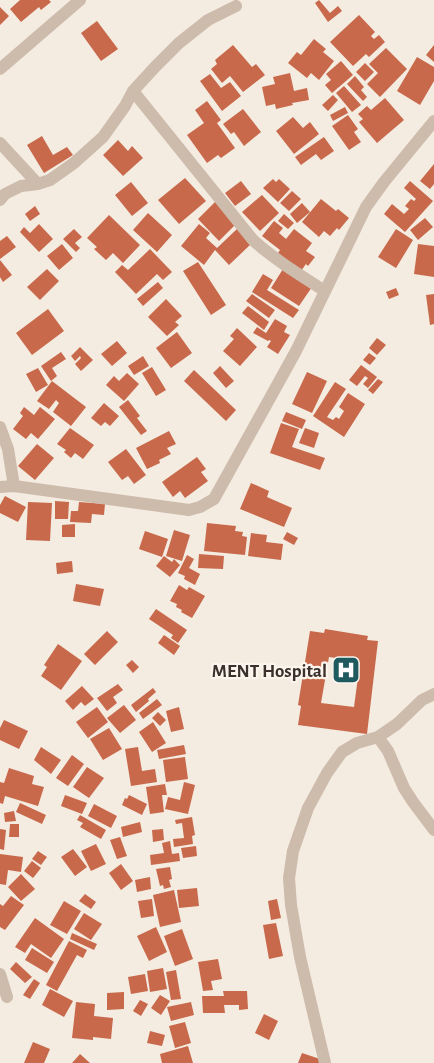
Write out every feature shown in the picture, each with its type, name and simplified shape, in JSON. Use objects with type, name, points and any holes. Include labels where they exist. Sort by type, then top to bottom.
[{"type":"street","points":[[0,69],[80,0]]},
{"type":"street","points":[[0,200],[6,194],[21,186],[50,180],[74,163],[103,137],[134,91],[179,42],[208,20],[236,6]]},
{"type":"street","points":[[134,91],[253,240],[288,268],[325,290]]},
{"type":"street","points":[[0,487],[14,486],[188,510],[200,508],[214,499],[296,351],[366,206],[434,121]]},
{"type":"street","points":[[0,143],[38,184]]},
{"type":"street","points":[[0,428],[8,449],[14,486]]},
{"type":"street","points":[[325,1063],[300,957],[292,905],[289,878],[293,851],[308,808],[342,752],[357,743],[378,737],[397,724],[422,700],[434,694]]},
{"type":"street","points":[[378,737],[388,751],[404,788],[434,830]]},
{"type":"street","points":[[0,974],[7,997]]},
{"type":"building","points":[[20,0],[49,0],[51,2],[41,10],[39,7],[21,22],[10,9]]},
{"type":"building","points":[[319,0],[330,13],[338,6],[342,11],[328,22],[315,3]]},
{"type":"building","points":[[0,7],[9,16],[0,25]]},
{"type":"building","points":[[359,15],[375,32],[371,36],[374,39],[379,35],[385,42],[369,57],[366,54],[353,66],[330,42]]},
{"type":"building","points":[[97,21],[118,49],[101,61],[81,33]]},
{"type":"building","points":[[314,39],[326,49],[323,52],[334,61],[319,80],[311,73],[307,78],[288,63],[297,52],[301,55]]},
{"type":"building","points":[[233,45],[252,67],[256,64],[265,75],[243,92],[230,76],[222,83],[211,69],[217,64],[215,60]]},
{"type":"building","points":[[434,45],[434,62],[426,55]]},
{"type":"building","points":[[386,48],[407,69],[380,97],[367,84],[378,73],[369,64]]},
{"type":"building","points":[[417,57],[434,67],[434,81],[420,105],[397,91]]},
{"type":"building","points":[[341,61],[353,75],[332,93],[325,85],[331,80],[326,74]]},
{"type":"building","points":[[365,63],[374,72],[365,81],[356,72]]},
{"type":"building","points":[[290,73],[294,91],[307,88],[309,100],[292,103],[293,105],[276,109],[275,104],[266,106],[262,87],[275,84],[273,77]]},
{"type":"building","points":[[210,74],[221,88],[230,82],[241,96],[222,111],[200,81]]},
{"type":"building","points":[[355,76],[364,87],[361,90],[367,97],[363,101],[347,84]]},
{"type":"building","points":[[344,86],[361,105],[352,112],[336,93]]},
{"type":"building","points":[[333,95],[338,100],[328,111],[322,105]]},
{"type":"building","points":[[385,98],[404,120],[377,143],[359,122],[363,119],[358,114],[367,106],[371,110]]},
{"type":"building","points":[[207,101],[221,120],[217,123],[235,148],[221,158],[218,155],[207,163],[187,135],[204,123],[195,110]]},
{"type":"building","points":[[345,107],[348,113],[333,121],[330,115]]},
{"type":"building","points":[[243,109],[261,132],[244,146],[234,132],[231,134],[223,124]]},
{"type":"building","points":[[348,115],[358,129],[354,132],[361,142],[349,150],[332,126]]},
{"type":"building","points":[[293,117],[303,128],[310,122],[319,134],[294,154],[276,131]]},
{"type":"building","points":[[42,136],[53,155],[67,147],[73,155],[44,173],[27,145]]},
{"type":"building","points":[[324,137],[334,151],[321,160],[316,154],[301,165],[295,157]]},
{"type":"building","points":[[118,140],[128,151],[132,146],[143,158],[123,176],[103,155]]},
{"type":"building","points":[[434,164],[434,184],[430,189],[420,181]]},
{"type":"building","points":[[185,178],[206,201],[179,224],[158,200]]},
{"type":"building","points":[[273,179],[276,182],[279,179],[290,189],[278,202],[263,188]]},
{"type":"building","points":[[241,181],[251,194],[235,206],[225,193]]},
{"type":"building","points":[[410,181],[433,201],[405,232],[384,214],[392,204],[404,214],[409,209],[405,206],[411,199],[414,201],[416,199],[404,188]]},
{"type":"building","points":[[131,182],[148,203],[132,216],[115,195]]},
{"type":"building","points":[[292,191],[301,199],[289,211],[280,203]]},
{"type":"building","points":[[262,195],[279,213],[260,231],[242,212]]},
{"type":"building","points":[[321,199],[336,211],[338,209],[349,218],[339,230],[337,228],[330,236],[324,231],[319,237],[302,222]]},
{"type":"building","points":[[216,201],[237,223],[219,241],[198,219]]},
{"type":"building","points":[[302,203],[310,212],[297,223],[290,214]]},
{"type":"building","points":[[35,206],[40,214],[30,221],[25,214]]},
{"type":"building","points":[[148,213],[172,235],[157,252],[133,230]]},
{"type":"building","points":[[284,214],[294,223],[288,229],[278,221]]},
{"type":"building","points":[[109,215],[140,245],[123,263],[113,253],[106,260],[94,249],[97,247],[87,238]]},
{"type":"building","points":[[425,218],[433,227],[418,240],[410,230]]},
{"type":"building","points":[[274,221],[283,228],[279,233],[286,239],[294,229],[312,243],[306,251],[315,257],[301,271],[278,253],[280,250],[262,236]]},
{"type":"building","points":[[39,224],[53,239],[39,252],[20,232],[24,227],[30,233]]},
{"type":"building","points":[[199,224],[210,233],[206,238],[217,248],[237,229],[251,244],[229,265],[215,250],[204,265],[181,246]]},
{"type":"building","points":[[74,229],[82,237],[75,243],[80,248],[76,252],[63,239]]},
{"type":"building","points":[[396,229],[413,240],[396,268],[378,257]]},
{"type":"building","points":[[7,236],[16,247],[0,259],[0,241]]},
{"type":"building","points":[[62,244],[73,258],[59,270],[47,256]]},
{"type":"building","points":[[418,244],[434,246],[434,277],[414,274]]},
{"type":"building","points":[[150,249],[172,272],[163,280],[157,274],[136,294],[115,272],[122,265],[128,270]]},
{"type":"building","points":[[0,260],[12,275],[3,282],[0,277]]},
{"type":"building","points":[[198,262],[226,305],[211,315],[183,271]]},
{"type":"building","points":[[47,269],[59,281],[40,300],[27,287]]},
{"type":"building","points":[[283,269],[312,287],[299,306],[271,288]]},
{"type":"building","points":[[263,274],[273,280],[267,290],[299,310],[293,318],[252,292]]},
{"type":"building","points":[[158,282],[163,288],[143,306],[137,299]]},
{"type":"building","points":[[396,288],[399,295],[389,299],[386,292]]},
{"type":"building","points":[[252,294],[275,310],[269,318],[246,301]]},
{"type":"building","points":[[434,294],[434,324],[430,325],[426,295]]},
{"type":"building","points":[[166,299],[182,316],[175,322],[179,325],[167,336],[148,317]]},
{"type":"building","points":[[248,306],[269,322],[264,330],[242,313]]},
{"type":"building","points":[[48,309],[64,331],[32,355],[16,333]]},
{"type":"building","points":[[275,319],[287,326],[284,332],[290,335],[278,354],[267,347],[271,341],[253,333],[257,327],[266,333]]},
{"type":"building","points":[[237,328],[257,347],[240,366],[223,351],[234,339],[230,336]]},
{"type":"building","points":[[177,332],[192,353],[171,368],[156,348]]},
{"type":"building","points":[[377,338],[386,345],[377,355],[369,348]]},
{"type":"building","points":[[117,341],[127,353],[112,366],[101,354]]},
{"type":"building","points":[[80,347],[93,360],[81,371],[75,364],[81,358],[80,356],[75,361],[71,356]]},
{"type":"building","points":[[61,352],[66,359],[52,368],[57,376],[51,381],[41,366]]},
{"type":"building","points":[[369,353],[376,358],[370,365],[363,360]]},
{"type":"building","points":[[143,356],[149,366],[134,375],[128,366]]},
{"type":"building","points":[[361,365],[377,377],[368,388],[363,384],[368,378],[365,376],[357,386],[349,380]]},
{"type":"building","points":[[220,366],[234,381],[226,388],[213,373]]},
{"type":"building","points":[[152,367],[166,390],[156,396],[142,373]]},
{"type":"building","points":[[38,368],[48,385],[36,392],[26,374]]},
{"type":"building","points":[[194,370],[236,410],[226,421],[184,381]]},
{"type":"building","points":[[307,372],[327,381],[312,413],[292,404]]},
{"type":"building","points":[[127,373],[139,384],[124,401],[106,385],[114,376],[119,381]]},
{"type":"building","points":[[378,379],[383,382],[373,394],[368,390]]},
{"type":"building","points":[[52,381],[86,407],[71,426],[53,412],[59,403],[56,400],[49,409],[37,401]]},
{"type":"building","points":[[335,382],[346,389],[327,417],[333,420],[336,417],[339,419],[344,411],[339,407],[348,393],[365,404],[344,437],[313,416]]},
{"type":"building","points":[[128,400],[140,416],[137,418],[147,431],[141,435],[119,407]]},
{"type":"building","points":[[104,403],[119,416],[110,426],[105,422],[101,426],[91,418]]},
{"type":"building","points":[[24,407],[34,415],[40,407],[55,419],[38,439],[31,433],[26,439],[13,429],[23,416],[20,413]]},
{"type":"building","points":[[286,412],[306,420],[302,429],[282,421]]},
{"type":"building","points":[[281,423],[299,429],[292,447],[325,458],[320,470],[270,453]]},
{"type":"building","points":[[70,428],[94,445],[83,459],[75,453],[71,458],[64,452],[66,450],[57,444]]},
{"type":"building","points":[[305,428],[319,433],[314,448],[299,443]]},
{"type":"building","points":[[169,431],[176,444],[167,448],[171,454],[159,460],[160,463],[147,469],[136,448]]},
{"type":"building","points":[[37,444],[54,458],[35,480],[18,466]]},
{"type":"building","points":[[126,449],[146,475],[134,484],[128,476],[122,480],[108,462]]},
{"type":"building","points":[[197,457],[206,469],[201,472],[208,481],[185,498],[180,491],[173,497],[162,482]]},
{"type":"building","points":[[251,483],[269,491],[267,497],[292,508],[284,527],[240,509]]},
{"type":"building","points":[[5,496],[26,507],[18,522],[0,513],[0,505]]},
{"type":"building","points":[[55,501],[69,502],[68,519],[55,519]]},
{"type":"building","points":[[28,502],[52,503],[50,541],[26,540]]},
{"type":"building","points":[[79,502],[105,504],[104,515],[92,514],[91,523],[70,522],[71,511],[78,511]]},
{"type":"building","points":[[207,523],[236,526],[235,531],[243,532],[242,536],[247,537],[245,555],[204,551]]},
{"type":"building","points":[[75,524],[75,537],[62,537],[62,525]]},
{"type":"building","points":[[174,530],[190,535],[182,561],[166,556]]},
{"type":"building","points":[[145,531],[168,539],[162,557],[139,549]]},
{"type":"building","points":[[287,532],[298,538],[294,545],[283,539]]},
{"type":"building","points":[[251,533],[267,535],[266,542],[283,544],[281,560],[248,556]]},
{"type":"building","points":[[199,554],[224,556],[223,569],[198,568]]},
{"type":"building","points":[[187,555],[194,559],[189,568],[200,574],[195,585],[184,579],[185,576],[178,573]]},
{"type":"building","points":[[164,556],[172,562],[174,559],[180,565],[170,577],[156,566]]},
{"type":"building","points":[[72,561],[73,572],[57,574],[56,563]]},
{"type":"building","points":[[76,584],[104,589],[100,606],[73,601]]},
{"type":"building","points":[[179,585],[187,590],[189,587],[205,596],[192,618],[181,612],[182,610],[176,607],[177,604],[170,601]]},
{"type":"building","points":[[156,609],[187,630],[178,643],[171,638],[173,635],[149,619]]},
{"type":"building","points":[[325,629],[368,636],[367,640],[378,641],[367,734],[298,725],[301,706],[298,705],[310,631],[324,633]],"holes":[[[329,657],[360,662],[354,707],[321,703]]]},
{"type":"building","points":[[107,631],[118,642],[95,665],[84,654]]},
{"type":"building","points":[[164,635],[180,646],[174,655],[158,643]]},
{"type":"building","points":[[58,644],[82,661],[61,690],[41,676],[47,667],[44,665]]},
{"type":"building","points":[[132,660],[139,667],[133,673],[126,665]]},
{"type":"building","points":[[118,684],[123,690],[113,697],[117,703],[107,711],[97,698]]},
{"type":"building","points":[[82,686],[94,699],[85,706],[81,702],[73,710],[65,701]]},
{"type":"building","points":[[153,688],[156,692],[136,712],[131,705]]},
{"type":"building","points":[[157,699],[162,705],[143,719],[139,713]]},
{"type":"building","points":[[124,705],[136,720],[120,733],[107,718]]},
{"type":"building","points":[[97,707],[108,722],[88,738],[76,722]]},
{"type":"building","points":[[179,707],[184,729],[171,732],[166,711]]},
{"type":"building","points":[[158,712],[166,720],[160,726],[152,718]]},
{"type":"building","points":[[4,720],[28,731],[19,749],[0,740],[0,728]]},
{"type":"building","points":[[153,722],[166,743],[152,752],[139,732]]},
{"type":"building","points":[[109,728],[122,749],[103,760],[90,739]]},
{"type":"building","points":[[184,745],[186,754],[159,759],[157,750]]},
{"type":"building","points":[[41,747],[61,760],[51,774],[34,760]]},
{"type":"building","points":[[138,747],[142,771],[155,769],[157,782],[131,786],[125,749]]},
{"type":"building","points":[[72,755],[84,764],[68,786],[56,778]]},
{"type":"building","points":[[185,757],[188,779],[166,782],[163,760]]},
{"type":"building","points":[[87,767],[104,778],[89,798],[73,787]]},
{"type":"building","points":[[9,768],[34,776],[32,784],[44,787],[38,806],[5,796],[3,804],[0,803],[0,782],[4,783]]},
{"type":"building","points":[[184,782],[195,785],[188,814],[165,809],[168,797],[180,800]]},
{"type":"building","points":[[165,784],[167,795],[162,795],[164,812],[150,814],[146,787]]},
{"type":"building","points":[[65,795],[87,803],[82,814],[61,806]]},
{"type":"building","points":[[129,795],[147,804],[142,815],[122,805],[125,798],[127,799]]},
{"type":"building","points":[[20,803],[46,815],[42,824],[16,812]]},
{"type":"building","points":[[94,804],[117,816],[111,828],[88,816]]},
{"type":"building","points":[[14,811],[16,821],[5,822],[4,813]]},
{"type":"building","points":[[80,815],[106,830],[101,839],[80,827],[83,823],[77,820]]},
{"type":"building","points":[[192,817],[195,835],[192,836],[193,844],[174,847],[173,839],[184,838],[182,823],[176,824],[175,820]]},
{"type":"building","points":[[140,822],[142,832],[123,837],[121,827]]},
{"type":"building","points":[[10,824],[19,824],[19,837],[9,837]]},
{"type":"building","points":[[0,829],[6,830],[4,850],[0,849]]},
{"type":"building","points":[[163,829],[164,840],[153,842],[152,830]]},
{"type":"building","points":[[120,837],[127,856],[117,859],[110,840]]},
{"type":"building","points":[[170,841],[172,854],[179,853],[180,861],[151,865],[150,855],[164,853],[162,843]]},
{"type":"building","points":[[96,844],[106,864],[91,871],[81,851]]},
{"type":"building","points":[[196,846],[197,856],[183,858],[181,848]]},
{"type":"building","points":[[73,849],[87,867],[75,876],[61,857]]},
{"type":"building","points":[[38,851],[47,857],[41,865],[32,859]]},
{"type":"building","points":[[0,854],[23,857],[21,872],[8,870],[6,885],[0,884]]},
{"type":"building","points":[[32,861],[41,868],[33,878],[24,871]]},
{"type":"building","points":[[121,864],[133,881],[121,890],[109,873]]},
{"type":"building","points":[[170,867],[172,879],[169,880],[171,887],[164,889],[163,885],[160,886],[156,869]]},
{"type":"building","points":[[21,874],[35,889],[21,901],[8,887]]},
{"type":"building","points":[[150,877],[151,889],[137,892],[135,880]]},
{"type":"building","points":[[197,888],[199,906],[179,908],[177,890]]},
{"type":"building","points":[[174,890],[181,922],[160,927],[153,895]]},
{"type":"building","points":[[85,894],[96,902],[91,909],[79,901]]},
{"type":"building","points":[[11,896],[24,905],[5,930],[0,927],[0,904],[3,906]]},
{"type":"building","points":[[152,899],[154,916],[141,918],[138,901]]},
{"type":"building","points":[[277,899],[281,918],[271,920],[268,901]]},
{"type":"building","points":[[64,901],[81,911],[67,934],[50,925]]},
{"type":"building","points":[[84,913],[102,924],[91,940],[74,929]]},
{"type":"building","points":[[35,918],[64,939],[51,958],[31,944],[25,953],[15,947]]},
{"type":"building","points":[[276,923],[283,956],[269,959],[263,925]]},
{"type":"building","points":[[156,927],[167,952],[149,961],[137,936]]},
{"type":"building","points":[[182,929],[193,959],[175,966],[164,936]]},
{"type":"building","points":[[72,933],[97,944],[94,950],[70,939]]},
{"type":"building","points":[[69,941],[87,950],[83,958],[77,955],[57,991],[46,985]]},
{"type":"building","points":[[32,948],[54,962],[47,973],[25,960]]},
{"type":"building","points":[[218,959],[222,979],[211,981],[213,990],[203,991],[198,962]]},
{"type":"building","points":[[16,962],[32,977],[25,983],[10,969]]},
{"type":"building","points":[[163,968],[167,989],[150,992],[147,971]]},
{"type":"building","points":[[176,970],[181,999],[171,1000],[166,972]]},
{"type":"building","points":[[145,974],[148,991],[131,994],[128,977]]},
{"type":"building","points":[[34,979],[40,983],[30,999],[23,995]]},
{"type":"building","points":[[50,989],[73,1001],[64,1017],[42,1005]]},
{"type":"building","points":[[223,991],[247,991],[248,1009],[239,1010],[239,1005],[224,1005],[225,1013],[203,1013],[202,996],[224,996]]},
{"type":"building","points":[[124,992],[124,1009],[107,1010],[107,993]]},
{"type":"building","points":[[160,995],[170,1001],[161,1015],[151,1008]]},
{"type":"building","points":[[140,1000],[148,1004],[141,1016],[133,1011]]},
{"type":"building","points":[[76,1002],[95,1004],[94,1016],[113,1018],[111,1039],[93,1037],[93,1040],[72,1038]]},
{"type":"building","points":[[191,1002],[194,1015],[171,1021],[167,1007]]},
{"type":"building","points":[[264,1014],[278,1021],[269,1040],[255,1033]]},
{"type":"building","points":[[185,1022],[191,1043],[175,1048],[169,1026]]},
{"type":"building","points":[[150,1031],[165,1035],[162,1046],[147,1043]]},
{"type":"building","points":[[33,1042],[50,1049],[44,1063],[24,1063]]},
{"type":"building","points":[[188,1046],[193,1063],[162,1063],[160,1054]]},
{"type":"building","points":[[302,1053],[323,1060],[322,1063],[298,1063]]},
{"type":"building","points":[[80,1054],[90,1063],[72,1063]]},
{"type":"place","name":"MENT Hospital","points":[[346,670]]}]
